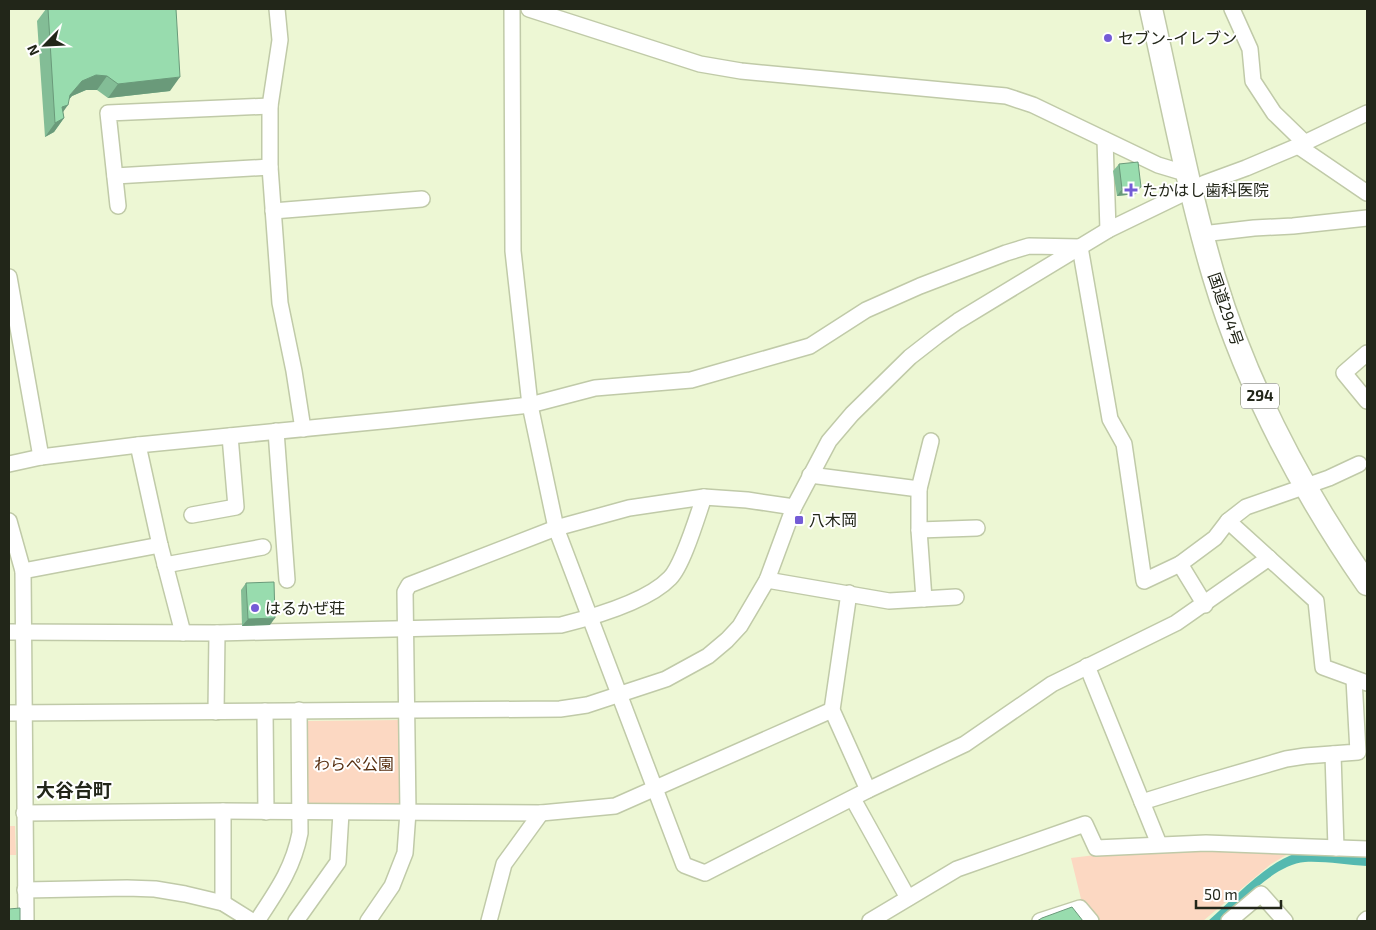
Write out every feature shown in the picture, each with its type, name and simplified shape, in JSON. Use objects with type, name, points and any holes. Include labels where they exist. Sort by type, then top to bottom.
[{"type":"highway","name":"国道294号","points":[[1151,9],[1233,333],[1271,420],[1311,485],[1344,551],[1367,584]]},
{"type":"highway","name":"国道294号","points":[[1165,9],[1194,181]]},
{"type":"highway","name":"国道294号","points":[[1311,485],[1367,560]]},
{"type":"street","points":[[276,9],[280,40],[270,106],[270,167],[280,303],[294,371],[303,429]]},
{"type":"street","points":[[512,9],[513,251],[530,405],[556,528],[684,865],[705,874],[868,790],[965,744],[1052,684],[1176,623],[1269,558]]},
{"type":"street","points":[[529,9],[700,64],[751,72],[1006,96],[1033,105],[1158,165],[1178,171],[1194,181]]},
{"type":"street","points":[[1232,9],[1250,50],[1253,81],[1274,113],[1302,145],[1367,193]]},
{"type":"street","points":[[118,206],[108,113],[270,106]]},
{"type":"street","points":[[16,713],[299,710],[406,712],[560,709],[587,706],[666,679],[708,656],[728,640],[740,626],[766,580],[794,507],[829,441],[910,357],[958,321],[1108,230],[1194,181],[1246,168],[1302,145],[1367,113]]},
{"type":"street","points":[[1105,140],[1108,230]]},
{"type":"street","points":[[115,176],[270,167]]},
{"type":"street","points":[[273,211],[422,199]]},
{"type":"street","points":[[1208,233],[1367,218]]},
{"type":"street","points":[[9,464],[41,457],[138,445],[530,405],[595,388],[691,380],[810,346],[866,310],[920,286],[1006,253],[1029,246],[1080,247]]},
{"type":"street","points":[[1080,247],[1110,419],[1124,444],[1144,581],[1180,564],[1215,538],[1228,521],[1246,507],[1364,466]]},
{"type":"street","points":[[9,277],[41,457]]},
{"type":"street","points":[[1367,353],[1344,373],[1367,401]]},
{"type":"street","points":[[276,431],[287,580]]},
{"type":"street","points":[[192,515],[236,507],[230,436]]},
{"type":"street","points":[[924,599],[919,530],[919,489],[931,441]]},
{"type":"street","points":[[138,445],[160,545],[183,633]]},
{"type":"street","points":[[810,475],[919,489]]},
{"type":"street","points":[[368,921],[392,886],[405,853],[408,812],[405,592],[410,585],[556,528],[629,508],[704,497],[746,500],[794,507]]},
{"type":"street","points":[[16,632],[217,633],[561,625],[590,618],[650,594],[671,578],[685,551],[704,497]]},
{"type":"street","points":[[9,521],[23,571],[16,632],[16,784],[24,812],[26,921]]},
{"type":"street","points":[[1142,802],[1286,759],[1358,752],[1361,681],[1323,666],[1316,600],[1228,521]]},
{"type":"street","points":[[919,530],[977,528]]},
{"type":"street","points":[[23,571],[160,545]]},
{"type":"street","points":[[166,565],[263,547]]},
{"type":"street","points":[[1180,564],[1205,604]]},
{"type":"street","points":[[766,580],[889,601],[956,597]]},
{"type":"street","points":[[848,593],[832,710],[868,790]]},
{"type":"street","points":[[216,712],[217,633]]},
{"type":"street","points":[[1087,666],[1159,844]]},
{"type":"street","points":[[256,921],[285,878],[292,863],[300,833],[299,710]]},
{"type":"street","points":[[24,812],[541,813],[615,806],[655,790],[832,710]]},
{"type":"street","points":[[265,711],[266,812]]},
{"type":"street","points":[[1333,754],[1336,848]]},
{"type":"street","points":[[853,799],[908,898]]},
{"type":"street","points":[[223,811],[223,903]]},
{"type":"street","points":[[296,921],[338,862],[341,813]]},
{"type":"street","points":[[489,921],[504,864],[541,813]]},
{"type":"street","points":[[870,921],[957,869],[1085,824],[1096,848],[1206,843],[1367,849]]},
{"type":"street","points":[[25,890],[155,889],[223,903],[252,921]]},
{"type":"street","points":[[1229,921],[1261,894],[1285,921]]},
{"type":"street","points":[[1040,921],[1080,908],[1091,921]]},
{"type":"green space","name":"わらぺ公園","points":[[401,720],[402,807],[306,808],[305,721]]},
{"type":"green space","points":[[9,826],[15,826],[16,855],[9,855]]},
{"type":"green space","points":[[1207,841],[1298,851],[1288,854],[1271,864],[1203,921],[1097,921],[1082,903],[1071,858]]},
{"type":"water","points":[[1297,853],[1367,855],[1367,866],[1313,862],[1294,864],[1282,869],[1260,885],[1221,921],[1208,921],[1250,882],[1273,865]]},
{"type":"building","points":[[48,9],[176,9],[180,77],[118,84],[107,76],[96,75],[82,81],[70,95],[68,105],[62,107],[64,118],[55,123]]},
{"type":"building","points":[[1138,162],[1141,187],[1122,189],[1119,164]]},
{"type":"building","name":"はるかぜ荘","points":[[274,582],[275,618],[248,619],[246,583]]},
{"type":"building","points":[[1072,907],[1083,921],[1037,921],[1042,918]]},
{"type":"building","points":[[20,908],[20,921],[9,921],[9,909]]},
{"type":"place","name":"セブン-イレブン","points":[[1108,38]]},
{"type":"place","name":"たかはし歯科医院","points":[[1131,190]]},
{"type":"place","name":"八木岡","points":[[799,520]]},
{"type":"place","name":"はるかぜ荘","points":[[255,608]]},
{"type":"district","name":"大谷台町","points":[[74,790]]}]
